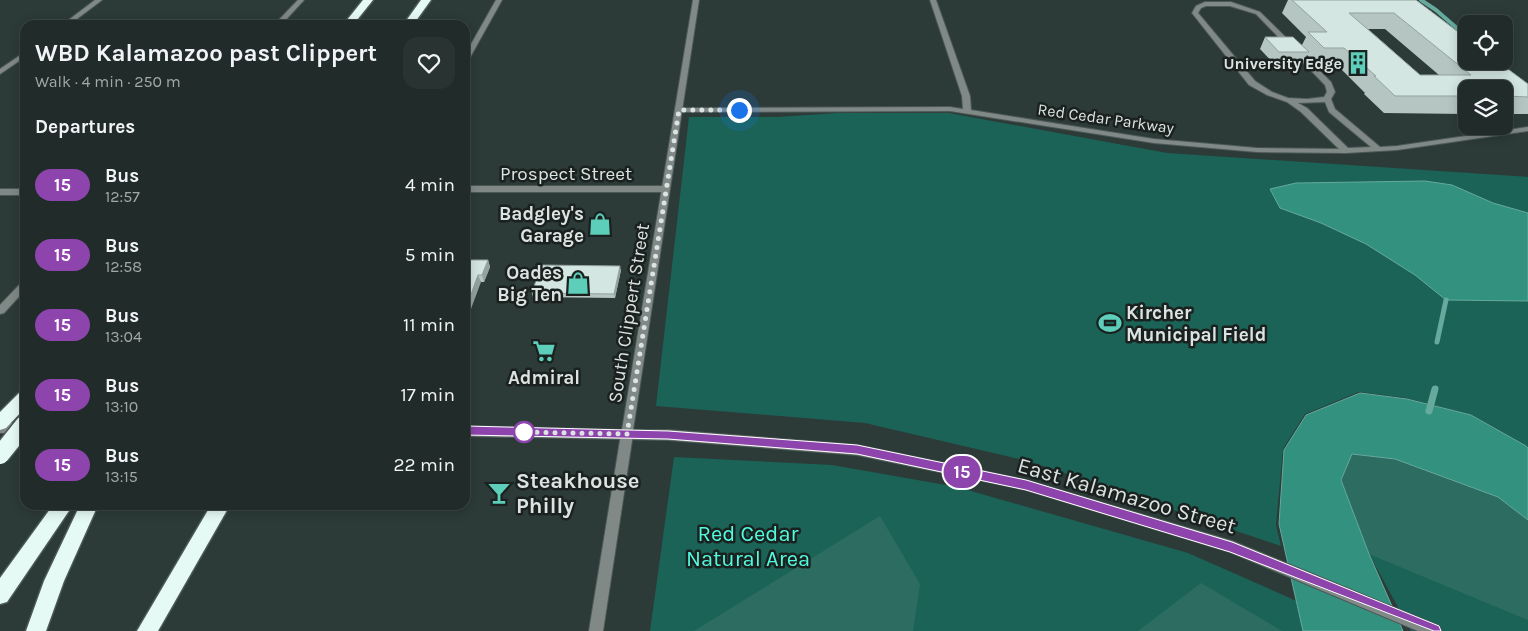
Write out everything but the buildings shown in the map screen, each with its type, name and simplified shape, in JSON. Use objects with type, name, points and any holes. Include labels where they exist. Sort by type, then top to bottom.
[{"type":"highway","points":[[352,20],[368,0]]},
{"type":"highway","points":[[412,20],[426,0]]},
{"type":"highway","points":[[0,423],[20,402]]},
{"type":"highway","points":[[0,455],[20,432]]},
{"type":"highway","points":[[0,595],[60,510]]},
{"type":"highway","points":[[36,631],[54,581],[87,510]]},
{"type":"highway","points":[[147,631],[218,510]]},
{"type":"street","points":[[72,20],[99,0]]},
{"type":"street","points":[[281,20],[301,0]]},
{"type":"street","points":[[470,52],[499,0]]},
{"type":"street","name":"South Clippert Street","points":[[596,631],[696,0]]},
{"type":"street","points":[[933,0],[966,96],[967,110]]},
{"type":"street","points":[[1291,102],[1312,103],[1327,99],[1331,92],[1328,84],[1262,16],[1228,2],[1204,2],[1198,7],[1195,13],[1252,84],[1263,92],[1291,102],[1304,110],[1346,151]]},
{"type":"street","points":[[0,72],[20,58]]},
{"type":"street","points":[[1327,99],[1332,110],[1378,149]]},
{"type":"street","name":"Red Cedar Parkway","points":[[679,110],[925,108],[967,110],[1154,141],[1257,150],[1346,151],[1378,149],[1528,129]]},
{"type":"street","name":"Prospect Street","points":[[470,189],[666,190]]},
{"type":"street","points":[[0,192],[20,192]]},
{"type":"street","points":[[0,311],[20,289]]},
{"type":"street","points":[[0,428],[20,426]]},
{"type":"street","name":"East Kalamazoo Street","points":[[470,430],[668,435],[857,450],[1026,485],[1232,547],[1434,631]]},
{"type":"green space","points":[[838,113],[949,113],[1167,153],[1528,177],[1528,447],[1472,415],[1406,398],[1359,392],[1305,414],[1283,449],[1276,525],[1281,546],[1028,461],[865,423],[656,406],[689,117],[777,117]]},
{"type":"green space","name":"Red Cedar Natural Area","points":[[674,457],[832,465],[957,487],[1188,553],[1365,631],[650,631]]},
{"type":"green space","points":[[1341,480],[1528,520],[1528,631],[1411,631],[1369,554]]},
{"type":"shaded area","points":[[1425,181],[1452,185],[1493,203],[1528,213],[1528,301],[1446,300],[1415,275],[1366,244],[1321,223],[1280,208],[1270,189],[1296,183]]},
{"type":"shaded area","points":[[1360,393],[1407,399],[1471,415],[1526,446],[1528,448],[1528,520],[1498,497],[1395,459],[1352,454],[1341,480],[1369,554],[1403,631],[1303,631],[1279,524],[1284,450],[1306,415]]},
{"type":"shaded area","points":[[1352,454],[1395,459],[1498,497],[1528,520],[1528,620],[1369,554],[1341,480]]},
{"type":"shaded area","points":[[880,516],[920,584],[913,631],[694,631]]},
{"type":"shaded area","points":[[1201,583],[1282,631],[1138,631]]},
{"type":"waterway","points":[[1421,0],[1458,29]]},
{"type":"waterway","points":[[1437,342],[1446,300]]},
{"type":"waterway","points":[[1429,411],[1435,389]]},
{"type":"bus line","name":"15","points":[[470,431],[668,435],[857,450],[1026,485],[1232,547],[1434,631]]},
{"type":"place","name":"University Edge","points":[[1358,63]]},
{"type":"place","name":"Badgley's Garage","points":[[600,224]]},
{"type":"place","name":"Oades Big Ten","points":[[578,283]]},
{"type":"place","name":"Kircher Municipal Field","points":[[1110,323]]},
{"type":"place","name":"Admiral","points":[[544,351]]},
{"type":"place","name":"Steakhouse Philly","points":[[499,493]]},
{"type":"route","points":[[524,432],[517,432],[627,434],[679,110],[739,110]]}]
